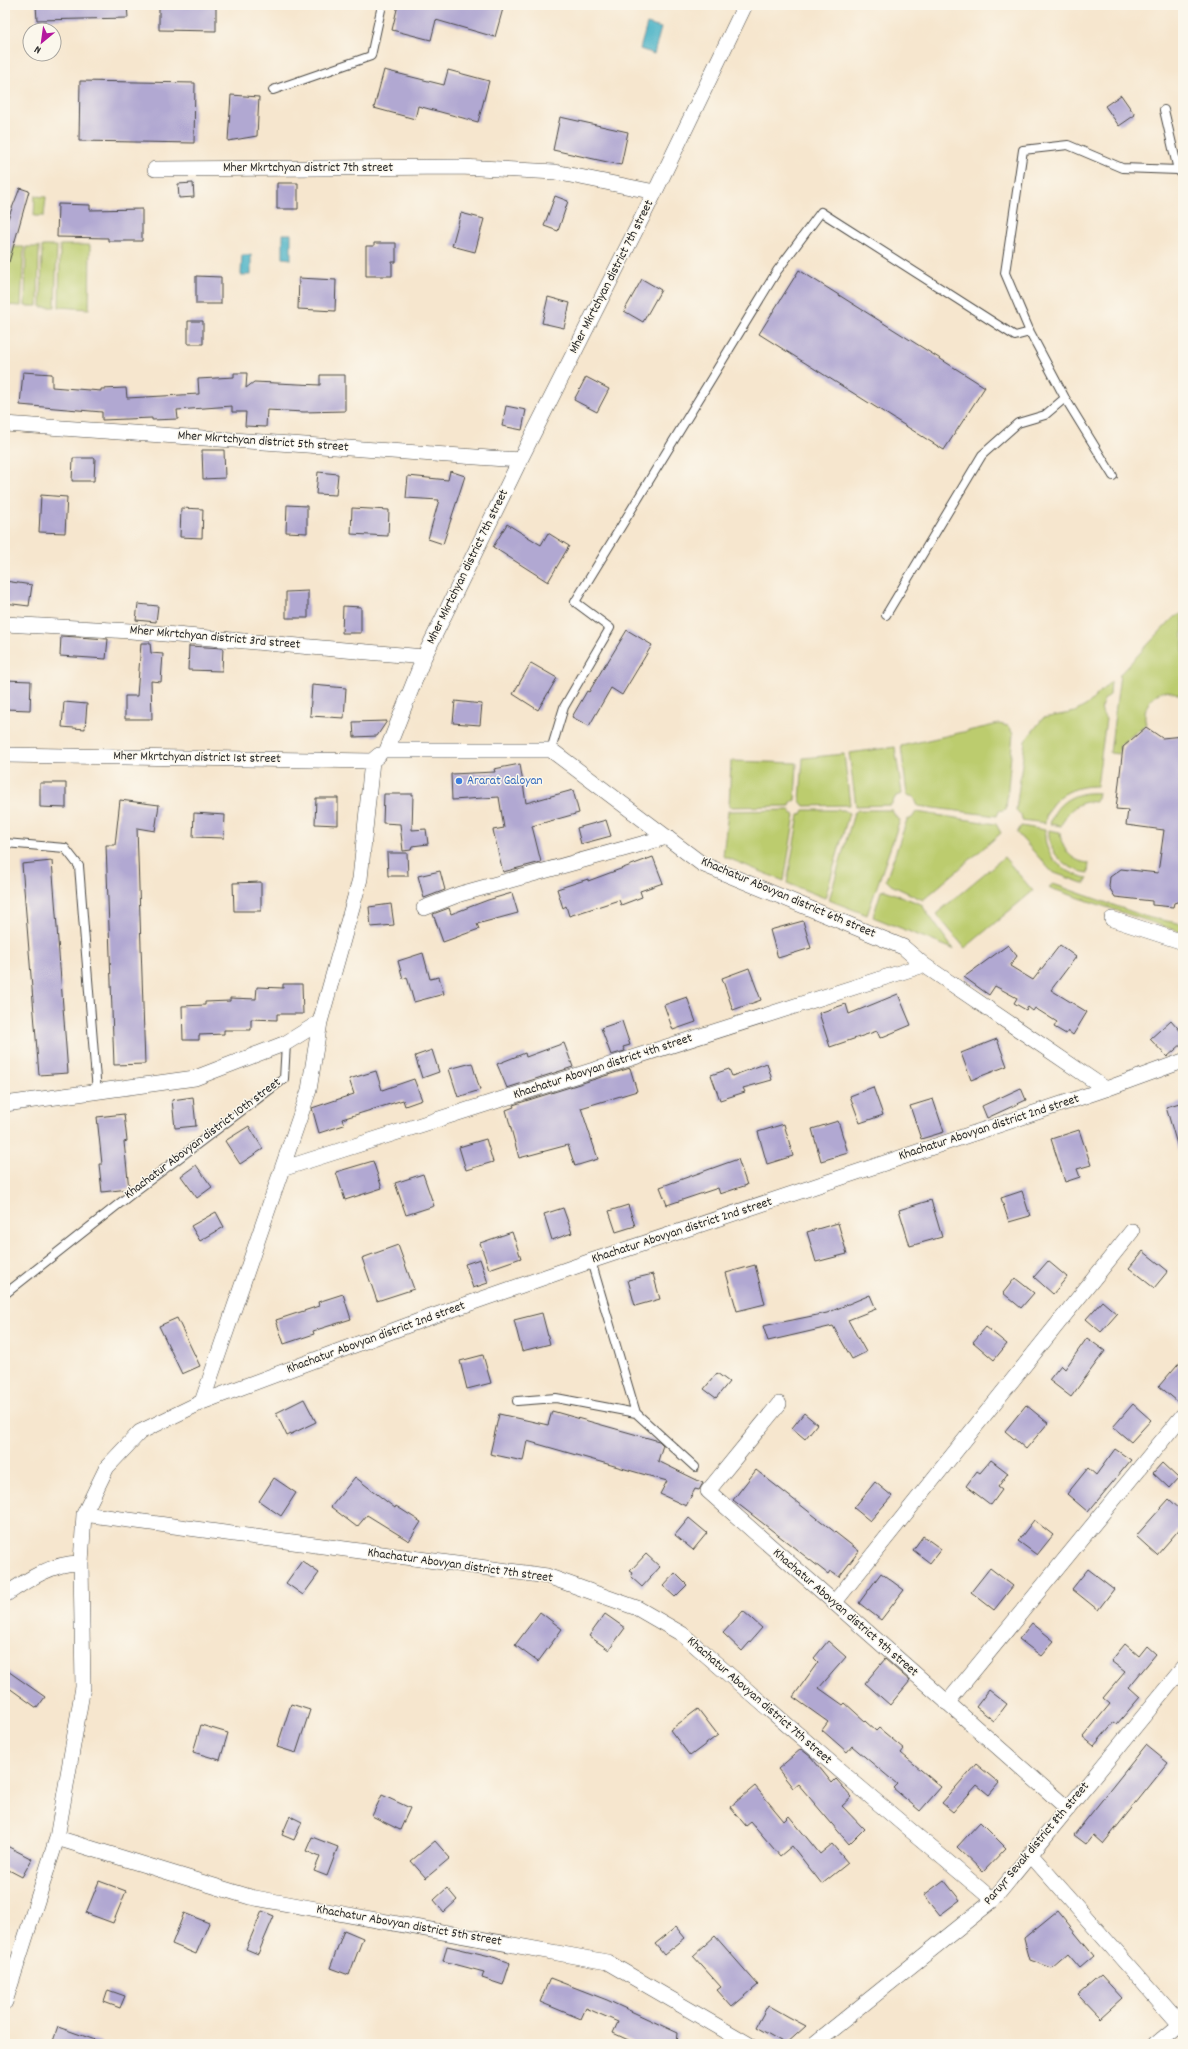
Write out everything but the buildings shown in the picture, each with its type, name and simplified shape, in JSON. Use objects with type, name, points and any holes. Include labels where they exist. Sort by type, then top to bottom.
[{"type":"street","points":[[655,192],[745,5]]},
{"type":"street","name":"Mher Mkrtchyan district 7th street","points":[[155,169],[461,167],[555,172],[655,192],[520,460],[424,656],[387,750]]},
{"type":"street","name":"Mher Mkrtchyan district 5th street","points":[[5,424],[520,460]]},
{"type":"street","name":"Mher Mkrtchyan district 3rd street","points":[[5,624],[131,631],[424,656]]},
{"type":"street","points":[[202,1402],[309,1090],[320,1022],[360,880],[372,761],[387,750],[551,750]]},
{"type":"street","name":"Khachatur Abovyan district 6th street","points":[[551,750],[702,864],[903,947],[924,965],[1106,1089]]},
{"type":"street","name":"Mher Mkrtchyan district 1st street","points":[[5,755],[372,761]]},
{"type":"street","points":[[424,908],[460,894],[667,837]]},
{"type":"street","points":[[1112,919],[1183,942]]},
{"type":"street","name":"Khachatur Abovyan district 4th street","points":[[282,1169],[924,965]]},
{"type":"street","points":[[5,1104],[195,1078],[286,1043],[320,1022]]},
{"type":"street","name":"Khachatur Abovyan district 2nd street","points":[[5,2002],[57,1838],[83,1687],[81,1563],[84,1514],[107,1467],[140,1432],[202,1402],[412,1324],[591,1262],[1106,1089],[1183,1061]]},
{"type":"street","points":[[834,1603],[1132,1231]]},
{"type":"street","name":"Khachatur Abovyan district 9th street","points":[[780,1404],[708,1491],[1068,1809]]},
{"type":"street","points":[[947,1703],[1183,1415]]},
{"type":"street","name":"Khachatur Abovyan district 7th street","points":[[84,1514],[547,1576],[637,1608],[682,1634],[846,1776],[993,1900]]},
{"type":"street","points":[[5,1595],[20,1584],[60,1565],[81,1563]]},
{"type":"street","name":"Paruyr Sevak district 8th street","points":[[814,2044],[993,1900],[1183,1668]]},
{"type":"street","name":"Khachatur Abovyan district 5th street","points":[[57,1838],[250,1897],[607,1962],[748,2044]]},
{"type":"street","points":[[1031,1855],[1181,2026],[1155,2044]]},
{"type":"lane","points":[[272,90],[371,56],[382,5]]},
{"type":"lane","points":[[1113,476],[1065,398],[1030,332],[1005,274],[1023,150],[1068,144],[1122,168],[1180,173],[1164,110]]},
{"type":"lane","points":[[551,750],[564,707],[610,628],[575,602],[777,271],[821,212],[1015,336],[1030,332]]},
{"type":"lane","points":[[886,615],[982,455],[1018,423],[1045,415],[1065,398]]},
{"type":"lane","points":[[5,843],[65,848],[79,866],[97,1092]]},
{"type":"lane","name":"Khachatur Abovyan district 10th street","points":[[5,1294],[134,1192],[284,1079],[286,1043]]},
{"type":"lane","points":[[591,1262],[636,1413],[695,1467]]},
{"type":"lane","points":[[517,1401],[556,1398],[636,1413]]},
{"type":"green space","points":[[35,196],[46,197],[44,216],[34,216]]},
{"type":"green space","points":[[60,245],[90,245],[89,309],[59,307]]},
{"type":"green space","points":[[42,246],[57,246],[55,307],[41,307]]},
{"type":"green space","points":[[10,247],[24,247],[21,306],[5,305],[5,290]]},
{"type":"green space","points":[[26,247],[39,247],[38,306],[25,306]]},
{"type":"green space","points":[[1183,613],[1183,692],[1179,695],[1165,691],[1158,693],[1149,703],[1146,710],[1146,724],[1120,745],[1119,754],[1110,753],[1120,674],[1173,618]]},
{"type":"green space","points":[[1111,681],[1110,695],[1102,703],[1102,712],[1106,719],[1097,786],[1089,786],[1071,790],[1064,794],[1051,806],[1045,823],[1022,820],[1021,815],[1016,810],[1025,741],[1043,718],[1075,712],[1087,705]]},
{"type":"green space","points":[[999,724],[1008,726],[1013,734],[1006,809],[999,811],[997,816],[918,806],[914,797],[907,795],[901,746]]},
{"type":"green space","points":[[895,747],[902,794],[896,796],[891,805],[856,806],[849,753]]},
{"type":"green space","points":[[844,754],[850,805],[804,806],[800,801],[803,758]]},
{"type":"green space","points":[[731,761],[797,763],[795,800],[791,802],[790,806],[729,807]]},
{"type":"green space","points":[[1098,793],[1096,802],[1079,804],[1074,807],[1067,815],[1061,826],[1050,824],[1053,816],[1062,804],[1074,796]]},
{"type":"green space","points":[[790,810],[791,813],[795,815],[784,881],[723,856],[728,811]]},
{"type":"green space","points":[[804,810],[844,810],[849,813],[825,898],[787,883],[799,815],[802,814]]},
{"type":"green space","points":[[858,810],[892,810],[895,816],[900,820],[867,915],[829,900],[854,813]]},
{"type":"green space","points":[[916,812],[996,824],[1001,833],[923,900],[891,885],[886,880],[907,820],[912,818]]},
{"type":"green space","points":[[1021,826],[1045,830],[1045,840],[1051,856],[1063,868],[1079,876],[1088,878],[1085,884],[1052,872],[1017,833]]},
{"type":"green space","points":[[1049,830],[1060,832],[1062,843],[1072,857],[1089,863],[1088,873],[1073,868],[1060,859],[1051,846]]},
{"type":"green space","points":[[1004,857],[1033,891],[965,948],[936,914]]},
{"type":"green space","points":[[1053,884],[1150,918],[1183,924],[1183,933],[1049,887]]},
{"type":"green space","points":[[885,890],[921,904],[953,949],[873,917],[881,891]]},
{"type":"water","points":[[647,24],[661,28],[654,54],[640,49]]},
{"type":"water","points":[[283,234],[291,234],[291,259],[283,258]]},
{"type":"water","points":[[242,255],[251,255],[251,275],[241,275]]},
{"type":"place","name":"Ararat Galoyan","points":[[459,781]]}]
